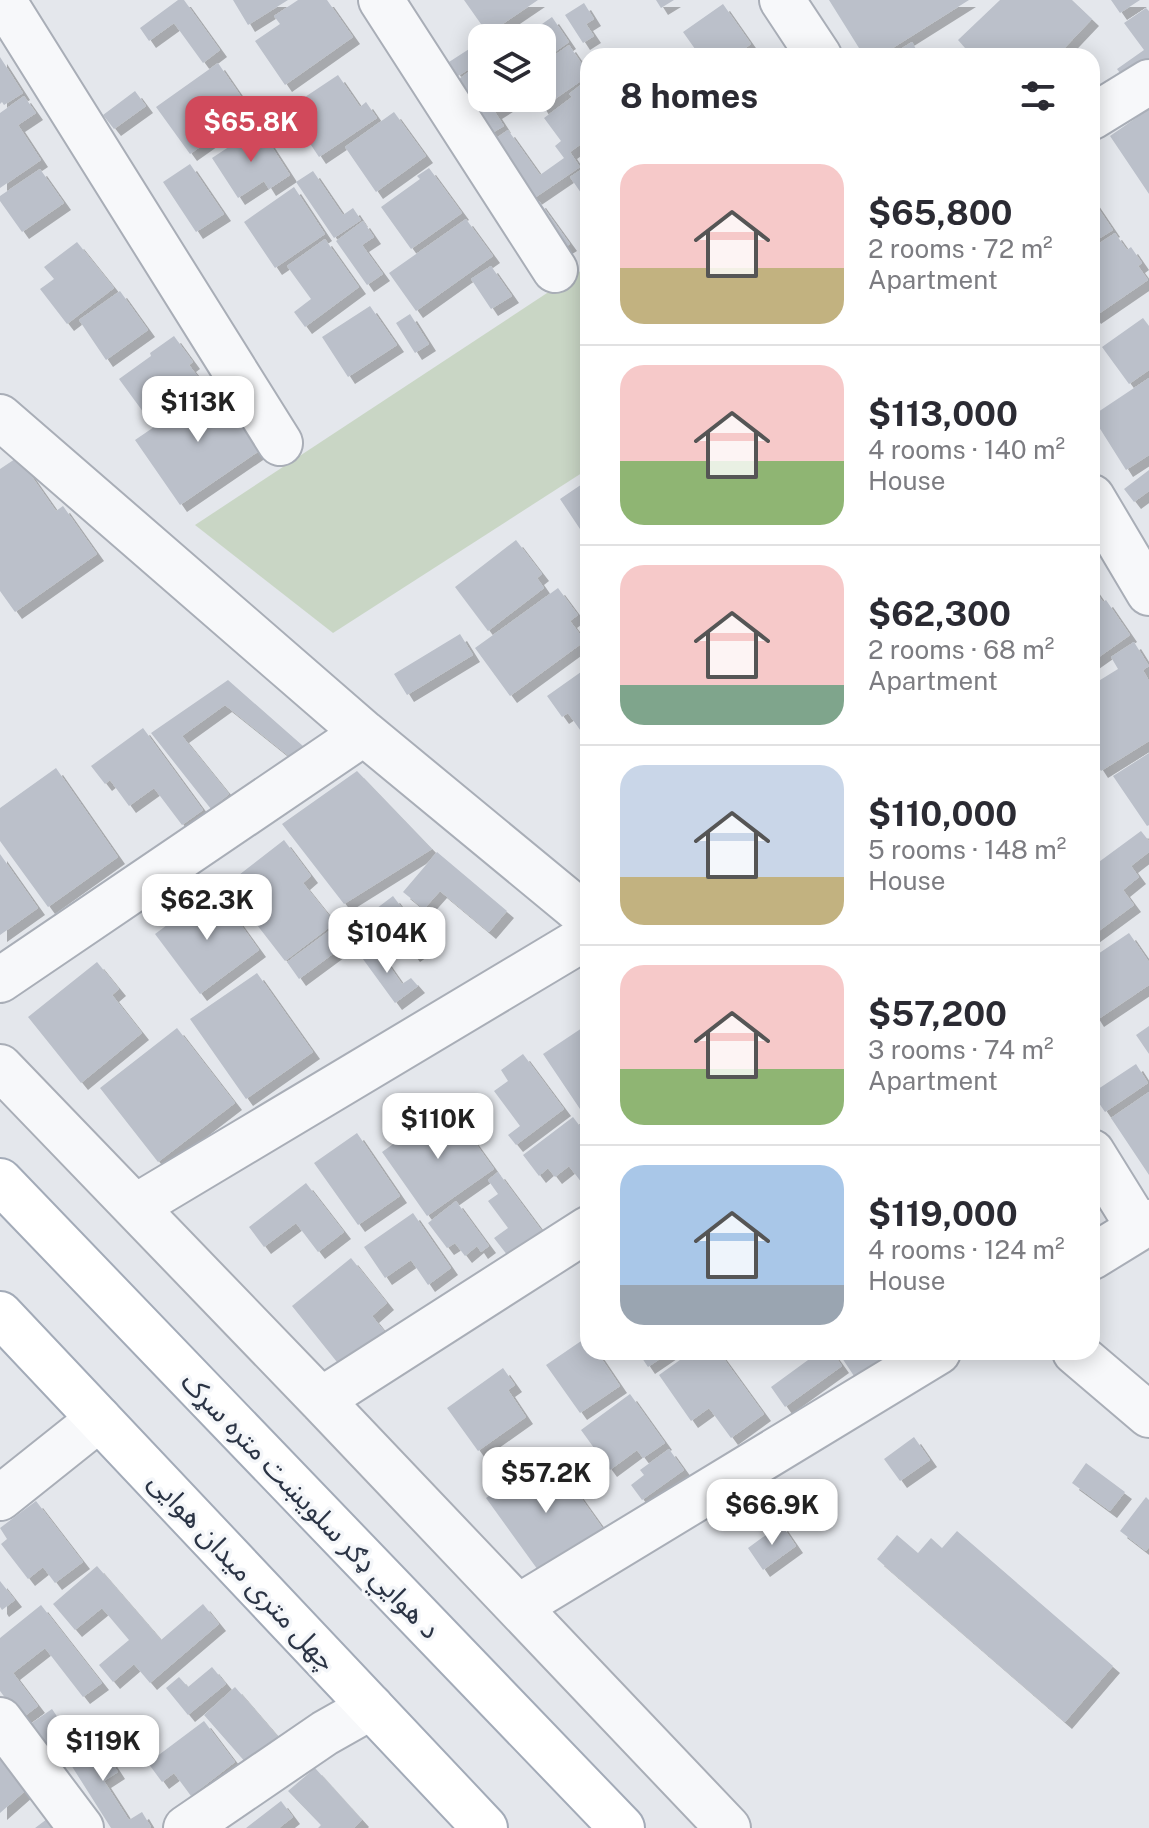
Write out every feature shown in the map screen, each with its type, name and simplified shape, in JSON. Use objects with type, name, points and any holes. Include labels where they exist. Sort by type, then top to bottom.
[{"type":"main road","name":"د هوايي ډګر سلویښت متره سړک","points":[[0,1181],[622,1828]]},
{"type":"main road","name":"چهل متری میدان هوایی","points":[[1,1316],[485,1828]]},
{"type":"street","points":[[3,0],[280,443]]},
{"type":"street","points":[[381,0],[555,270]]},
{"type":"street","points":[[782,0],[814,48]]},
{"type":"street","points":[[1100,112],[1149,82]]},
{"type":"street","points":[[8,435],[580,911]]},
{"type":"street","points":[[1100,510],[1149,593]]},
{"type":"street","points":[[0,980],[364,733]]},
{"type":"street","points":[[135,1207],[580,941]]},
{"type":"street","points":[[0,1067],[728,1828]]},
{"type":"street","points":[[1100,1163],[1144,1225],[1100,1252]]},
{"type":"street","points":[[321,1400],[580,1234]]},
{"type":"street","points":[[518,1607],[925,1360]]},
{"type":"street","points":[[1084,1360],[1149,1415]]},
{"type":"street","points":[[0,1498],[99,1419]]},
{"type":"street","points":[[186,1828],[325,1733],[371,1707]]},
{"type":"street","points":[[0,1720],[81,1828]]},
{"type":"green space","points":[[580,271],[580,474],[333,633],[195,525]]},
{"type":"building","points":[[178,0],[184,0],[220,50],[203,63],[174,23],[149,41],[140,28]]},
{"type":"building","points":[[233,0],[288,0],[248,25]]},
{"type":"building","points":[[298,0],[327,0],[353,37],[285,85],[255,41],[280,24],[274,16]]},
{"type":"building","points":[[464,0],[538,0],[503,24],[481,24]]},
{"type":"building","points":[[656,0],[674,0],[661,8]]},
{"type":"building","points":[[829,0],[969,0],[893,48],[859,48]]},
{"type":"building","points":[[1000,0],[1072,0],[1092,19],[1065,48],[965,48],[958,40]]},
{"type":"building","points":[[1111,0],[1140,0],[1120,13]]},
{"type":"building","points":[[584,3],[594,19],[586,24],[594,36],[583,43],[565,15]]},
{"type":"building","points":[[723,4],[751,44],[745,48],[694,48],[683,32]]},
{"type":"building","points":[[1146,8],[1149,11],[1149,71],[1129,85],[1117,69],[1144,50],[1124,23]]},
{"type":"building","points":[[552,17],[569,42],[556,51],[556,24],[542,24]]},
{"type":"building","points":[[569,45],[580,61],[580,82],[556,98],[556,54]]},
{"type":"building","points":[[468,50],[468,70],[458,76],[449,62]]},
{"type":"building","points":[[0,57],[23,93],[4,105],[2,102],[0,104]]},
{"type":"building","points":[[218,63],[251,111],[190,154],[156,107]]},
{"type":"building","points":[[468,72],[468,91],[459,79]]},
{"type":"building","points":[[338,75],[360,107],[366,102],[377,118],[319,157],[287,109]]},
{"type":"building","points":[[580,85],[580,145],[570,152],[580,167],[533,199],[492,141],[508,130],[540,175],[564,158],[555,146],[561,141],[544,118],[572,97],[569,94]]},
{"type":"building","points":[[135,91],[146,106],[114,129],[103,115]]},
{"type":"building","points":[[24,96],[36,113],[18,125],[41,160],[0,188],[0,113]]},
{"type":"building","points":[[1149,109],[1149,194],[1110,136]]},
{"type":"building","points":[[394,112],[426,156],[376,192],[345,147]]},
{"type":"building","points":[[478,112],[495,112],[504,126],[492,133]]},
{"type":"building","points":[[259,127],[290,175],[269,189],[264,181],[238,198],[212,158]]},
{"type":"building","points":[[190,164],[224,214],[196,232],[163,182]]},
{"type":"building","points":[[429,168],[462,213],[411,249],[381,207],[420,179],[417,176]]},
{"type":"building","points":[[40,169],[64,203],[22,232],[0,201],[0,196]]},
{"type":"building","points":[[580,170],[580,191],[570,177]]},
{"type":"building","points":[[313,171],[343,215],[353,208],[361,220],[334,238],[296,182]]},
{"type":"building","points":[[294,187],[325,234],[275,268],[244,222]]},
{"type":"building","points":[[539,201],[570,244],[557,252],[526,209]]},
{"type":"building","points":[[1100,211],[1113,230],[1100,238]]},
{"type":"building","points":[[466,219],[493,256],[416,311],[389,273]]},
{"type":"building","points":[[363,221],[374,237],[362,245],[383,274],[367,285],[336,241]]},
{"type":"building","points":[[1115,233],[1127,250],[1131,247],[1142,263],[1138,266],[1148,280],[1100,313],[1100,243]]},
{"type":"building","points":[[325,239],[359,287],[305,327],[294,312],[311,299],[287,266]]},
{"type":"building","points":[[77,242],[114,288],[67,324],[40,289],[54,279],[44,267]]},
{"type":"building","points":[[491,266],[512,296],[491,309],[471,279]]},
{"type":"building","points":[[120,291],[148,330],[106,360],[79,320]]},
{"type":"building","points":[[370,306],[397,345],[348,377],[322,337]]},
{"type":"building","points":[[410,314],[429,344],[415,353],[396,323]]},
{"type":"building","points":[[1143,318],[1149,326],[1149,370],[1129,384],[1102,347]]},
{"type":"building","points":[[174,336],[193,362],[189,365],[205,386],[152,424],[119,379]]},
{"type":"building","points":[[1149,378],[1149,455],[1126,470],[1100,429],[1100,411]]},
{"type":"building","points":[[217,384],[262,449],[180,505],[135,440]]},
{"type":"building","points":[[18,457],[56,511],[63,506],[97,554],[15,612],[0,591],[0,469]]},
{"type":"building","points":[[1149,470],[1149,491],[1134,502],[1124,489]]},
{"type":"building","points":[[580,485],[580,529],[560,499]]},
{"type":"building","points":[[516,540],[542,574],[537,578],[544,588],[488,631],[455,587]]},
{"type":"building","points":[[558,588],[578,615],[570,621],[580,634],[580,645],[510,696],[475,648]]},
{"type":"building","points":[[1100,598],[1103,602],[1106,600],[1130,635],[1100,656]]},
{"type":"building","points":[[460,634],[473,655],[407,695],[394,674]]},
{"type":"building","points":[[1134,642],[1149,666],[1143,670],[1149,681],[1149,741],[1101,771],[1100,680],[1118,669],[1111,657]]},
{"type":"building","points":[[580,673],[580,730],[568,713],[562,717],[547,696]]},
{"type":"building","points":[[228,680],[303,746],[290,757],[225,705],[182,736],[229,794],[211,809],[151,733]]},
{"type":"building","points":[[143,728],[203,810],[182,825],[154,788],[129,806],[110,780],[105,784],[91,766]]},
{"type":"building","points":[[1149,753],[1149,825],[1147,826],[1113,776]]},
{"type":"building","points":[[56,768],[118,857],[48,907],[0,841],[0,808]]},
{"type":"building","points":[[357,771],[432,849],[344,904],[282,824]]},
{"type":"building","points":[[1141,831],[1149,841],[1149,852],[1131,866],[1139,877],[1123,890],[1134,905],[1100,930],[1100,861]]},
{"type":"building","points":[[284,840],[311,876],[303,883],[335,923],[285,961],[226,885]]},
{"type":"building","points":[[437,852],[507,911],[489,932],[440,891],[424,909],[403,892]]},
{"type":"building","points":[[0,854],[38,908],[0,935]]},
{"type":"building","points":[[215,889],[259,950],[200,994],[155,934]]},
{"type":"building","points":[[393,896],[429,944],[413,955],[388,922],[358,944],[348,930]]},
{"type":"building","points":[[337,925],[349,942],[299,979],[287,962]]},
{"type":"building","points":[[1129,933],[1149,962],[1149,985],[1100,1018],[1100,953]]},
{"type":"building","points":[[374,944],[402,984],[411,978],[418,986],[395,1003],[360,955]]},
{"type":"building","points":[[97,962],[119,989],[112,995],[142,1033],[81,1083],[28,1017]]},
{"type":"building","points":[[257,973],[313,1052],[246,1099],[190,1019]]},
{"type":"building","points":[[1149,1026],[1149,1054],[1136,1035]]},
{"type":"building","points":[[177,1028],[235,1103],[158,1162],[100,1088]]},
{"type":"building","points":[[580,1029],[580,1109],[543,1054]]},
{"type":"building","points":[[523,1054],[564,1109],[516,1145],[508,1135],[520,1126],[494,1091],[508,1081],[501,1070]]},
{"type":"building","points":[[1136,1064],[1148,1083],[1105,1112],[1100,1105],[1100,1088]]},
{"type":"building","points":[[1149,1092],[1149,1175],[1111,1118]]},
{"type":"building","points":[[448,1105],[494,1169],[427,1216],[382,1152]]},
{"type":"building","points":[[573,1117],[580,1126],[580,1180],[569,1166],[555,1177],[548,1168],[539,1176],[523,1155]]},
{"type":"building","points":[[357,1133],[400,1196],[358,1225],[314,1163]]},
{"type":"building","points":[[498,1172],[542,1231],[508,1256],[494,1238],[508,1228],[488,1201],[498,1194],[488,1180]]},
{"type":"building","points":[[306,1183],[344,1232],[318,1252],[296,1223],[264,1247],[249,1227]]},
{"type":"building","points":[[456,1201],[489,1246],[481,1252],[477,1246],[465,1256],[455,1243],[447,1248],[428,1223]]},
{"type":"building","points":[[413,1213],[451,1268],[428,1285],[411,1260],[385,1278],[364,1247]]},
{"type":"building","points":[[351,1258],[387,1303],[372,1316],[393,1342],[349,1377],[292,1306]]},
{"type":"building","points":[[580,1342],[580,1360],[602,1360],[620,1386],[580,1413],[546,1365]]},
{"type":"building","points":[[643,1360],[658,1360],[648,1367]]},
{"type":"building","points":[[680,1360],[725,1360],[764,1414],[731,1438],[709,1408],[691,1421],[659,1375]]},
{"type":"building","points":[[808,1360],[838,1360],[842,1366],[785,1407],[771,1387]]},
{"type":"building","points":[[843,1360],[884,1360],[856,1379]]},
{"type":"building","points":[[503,1368],[515,1385],[508,1390],[526,1417],[478,1451],[447,1408]]},
{"type":"building","points":[[630,1394],[665,1443],[643,1458],[637,1450],[610,1470],[581,1430]]},
{"type":"building","points":[[914,1437],[930,1460],[900,1481],[884,1459]]},
{"type":"building","points":[[669,1449],[684,1470],[642,1500],[631,1485],[644,1475],[640,1470]]},
{"type":"building","points":[[549,1453],[606,1533],[543,1577],[486,1498]]},
{"type":"building","points":[[1086,1463],[1125,1492],[1110,1511],[1072,1483]]},
{"type":"building","points":[[1146,1497],[1149,1500],[1149,1547],[1146,1551],[1120,1531]]},
{"type":"building","points":[[36,1501],[83,1562],[55,1583],[43,1567],[28,1579],[1,1544],[7,1539],[0,1528]]},
{"type":"building","points":[[781,1524],[796,1546],[763,1570],[748,1548]]},
{"type":"building","points":[[957,1531],[1113,1666],[1065,1722],[877,1559],[897,1535],[918,1553],[931,1538],[942,1548]]},
{"type":"building","points":[[97,1566],[161,1640],[203,1604],[219,1624],[150,1683],[134,1664],[113,1682],[99,1665],[129,1640],[102,1608],[75,1630],[53,1604]]},
{"type":"building","points":[[0,1581],[15,1600],[2,1610],[0,1607]]},
{"type":"building","points":[[41,1605],[102,1683],[83,1697],[45,1648],[13,1673],[38,1706],[21,1719],[0,1691],[0,1638]]},
{"type":"building","points":[[212,1667],[226,1684],[188,1715],[166,1688],[179,1677],[188,1687]]},
{"type":"building","points":[[235,1687],[285,1745],[254,1772],[204,1715]]},
{"type":"building","points":[[52,1709],[67,1731],[39,1750],[23,1729]]},
{"type":"building","points":[[204,1721],[235,1762],[191,1796],[174,1773],[162,1782],[148,1763]]},
{"type":"building","points":[[108,1736],[118,1753],[109,1758],[118,1772],[104,1781],[129,1820],[142,1812],[149,1828],[111,1828],[66,1757],[82,1746],[85,1751]]},
{"type":"building","points":[[0,1746],[34,1783],[0,1813]]},
{"type":"building","points":[[315,1768],[362,1820],[354,1828],[318,1828],[321,1825],[288,1791]]},
{"type":"building","points":[[281,1801],[293,1817],[279,1828],[246,1828]]},
{"type":"building","points":[[47,1819],[53,1828],[35,1828]]}]
